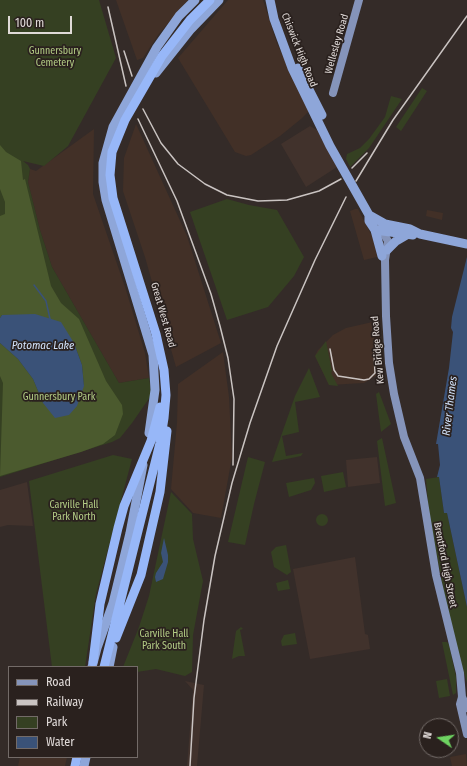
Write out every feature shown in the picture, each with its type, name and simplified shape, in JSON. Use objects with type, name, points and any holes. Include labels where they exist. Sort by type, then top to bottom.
[{"type":"highway","points":[[105,666],[138,586],[160,492],[167,438],[157,359],[108,199],[105,163],[114,128],[145,73],[172,34],[202,0]]},
{"type":"highway","points":[[112,651],[131,591],[155,491],[164,418],[165,389],[162,358],[113,198],[110,164],[113,146],[119,130],[156,66],[176,37],[210,0]]},
{"type":"highway","name":"Great West Road","points":[[109,666],[164,407],[167,376],[161,346],[114,190],[112,175],[114,153],[127,122],[150,81],[191,29],[219,0]]},
{"type":"highway","name":"Chiswick High Road","points":[[270,0],[274,19],[292,68],[330,146],[341,164]]},
{"type":"highway","name":"Chiswick High Road","points":[[275,0],[292,54],[325,119],[340,153],[341,164]]},
{"type":"highway","name":"Great West Road","points":[[95,666],[133,522],[154,409],[156,390],[154,360],[149,337],[109,212],[103,176],[108,139],[142,72],[167,31],[193,1]]},
{"type":"highway","points":[[341,164],[357,194],[382,229],[385,255]]},
{"type":"highway","points":[[372,216],[370,221],[382,229],[408,234],[420,234],[467,244]]},
{"type":"highway","points":[[382,229],[410,229],[420,234]]},
{"type":"highway","points":[[385,255],[396,241],[408,234]]},
{"type":"highway","points":[[95,666],[100,604],[124,506],[164,407]]},
{"type":"highway","points":[[95,666],[164,407]]},
{"type":"highway","points":[[105,666],[160,443],[164,418]]},
{"type":"highway","points":[[95,666],[103,613],[128,516],[141,478]]},
{"type":"main road","name":"Wellesley Road","points":[[333,94],[359,0]]},
{"type":"main road","name":"Kew Bridge Road","points":[[385,255],[386,316],[389,363],[397,410],[404,437]]},
{"type":"main road","name":"Brentford High Street","points":[[404,437],[420,478],[431,551],[459,669],[462,697],[467,708]]},
{"type":"main road","name":"Brentford High Street","points":[[462,697],[460,704],[467,734]]},
{"type":"shaded area","points":[[116,0],[188,0],[158,35],[143,58],[137,60]]},
{"type":"shaded area","points":[[228,0],[263,0],[277,44],[308,105],[308,112],[301,119],[280,136],[251,155],[246,156],[235,152],[178,58]]},
{"type":"shaded area","points":[[136,124],[187,236],[221,343],[176,367],[145,257],[123,191],[124,158]]},
{"type":"shaded area","points":[[310,126],[317,130],[337,167],[306,187],[281,144]]},
{"type":"shaded area","points":[[94,129],[93,194],[126,290],[145,353],[149,378],[119,383],[52,267],[40,230],[28,182],[30,169],[36,171]]},
{"type":"shaded area","points":[[358,209],[373,238],[377,257],[364,260],[350,211]]},
{"type":"shaded area","points":[[427,210],[443,213],[442,220],[426,216]]},
{"type":"shaded area","points":[[379,321],[382,372],[377,373],[377,375],[364,383],[329,385],[315,356],[318,350],[333,335],[346,328]]},
{"type":"shaded area","points":[[223,352],[229,397],[232,457],[221,518],[193,513],[171,489],[177,423],[178,384]]},
{"type":"shaded area","points":[[377,457],[380,483],[348,487],[346,460]]},
{"type":"shaded area","points":[[27,482],[33,526],[8,525],[0,527],[0,490]]},
{"type":"shaded area","points":[[355,557],[365,634],[368,635],[370,649],[310,659],[293,569]]},
{"type":"shaded area","points":[[185,681],[204,685],[197,766],[187,766],[193,690]]},
{"type":"shaded area","points":[[466,754],[467,766],[452,766],[450,758],[459,758],[459,755]]},
{"type":"shaded area","points":[[20,758],[67,758],[65,766],[18,766]]},
{"type":"green space","name":"Gunnersbury Park","points":[[0,0],[99,0],[116,58],[68,146],[44,166],[23,161],[30,169],[28,182],[40,230],[52,267],[119,383],[149,378],[151,391],[150,397],[120,438],[112,442],[0,477]]},
{"type":"green space","points":[[422,88],[427,91],[401,131],[396,127]]},
{"type":"green space","points":[[391,96],[402,99],[369,148],[350,167],[346,159],[347,154],[360,148],[369,139],[385,117]]},
{"type":"green space","name":"Gunnersbury Park","points":[[0,145],[6,152],[21,161],[23,180],[25,179],[51,286],[61,303],[79,319],[106,381],[122,405],[123,414],[115,435],[103,444],[0,476],[3,383],[0,376],[0,343],[18,359],[33,379],[43,403],[84,386],[82,365],[74,343],[2,315],[0,318],[0,216],[5,214],[5,202],[0,189]]},
{"type":"green space","points":[[227,199],[277,210],[304,257],[294,276],[268,307],[227,320],[190,212]]},
{"type":"green space","points":[[326,341],[332,371],[331,373],[338,386],[329,385],[315,356]]},
{"type":"green space","points":[[309,368],[320,397],[295,402],[299,432],[282,436],[286,456],[303,453],[301,456],[272,462],[295,396]]},
{"type":"green space","points":[[379,392],[391,424],[381,432],[376,394]]},
{"type":"green space","points":[[382,438],[396,503],[385,506],[377,441]]},
{"type":"green space","name":"Carville Hall Park North","points":[[113,455],[132,459],[96,594],[85,666],[52,666],[29,481]]},
{"type":"green space","points":[[248,457],[265,462],[245,545],[228,542]]},
{"type":"green space","points":[[343,472],[346,487],[324,492],[321,476]]},
{"type":"green space","points":[[439,477],[444,513],[447,513],[467,607],[467,683],[451,629],[429,514],[426,479]]},
{"type":"green space","points":[[314,478],[315,483],[311,490],[289,497],[286,483]]},
{"type":"green space","name":"Carville Hall Park South","points":[[171,492],[192,514],[193,539],[203,581],[193,635],[192,672],[185,676],[156,669],[138,672],[138,666],[123,666],[139,627],[149,596]]},
{"type":"green space","points":[[324,514],[327,515],[327,525],[320,526],[317,525],[316,518],[317,515]]},
{"type":"green space","points":[[286,545],[291,572],[287,575],[274,567],[271,552],[276,547]]},
{"type":"green space","points":[[288,580],[290,589],[278,591],[276,583]]},
{"type":"green space","points":[[241,627],[243,629],[240,630],[245,656],[239,656],[232,659],[236,631]]},
{"type":"green space","points":[[295,633],[297,644],[282,646],[281,641],[284,635]]},
{"type":"green space","points":[[442,642],[447,642],[449,645],[456,677],[456,693],[453,695]]},
{"type":"green space","points":[[447,679],[450,696],[439,698],[436,681]]},
{"type":"water","name":"River Thames","points":[[467,257],[467,607],[447,513],[444,513],[439,477],[437,477],[440,465],[438,444],[436,444],[449,368],[453,332],[451,328],[452,317]]},
{"type":"water","name":"Potomac Lake","points":[[35,314],[61,322],[74,343],[82,365],[84,386],[77,406],[69,415],[55,418],[43,403],[33,379],[18,359],[0,343],[0,318],[2,315]]},
{"type":"water","points":[[164,538],[168,562],[163,579],[156,582],[156,573],[163,562],[161,553]]},
{"type":"waterway","points":[[34,285],[46,301],[50,319]]},
{"type":"railway","points":[[108,7],[126,86]]},
{"type":"railway","points":[[356,181],[393,120],[467,16]]},
{"type":"railway","points":[[124,51],[132,76]]},
{"type":"railway","points":[[143,109],[161,143],[178,164],[205,184],[227,195],[258,201],[287,200],[319,191],[341,179]]},
{"type":"railway","points":[[138,119],[177,201],[211,294],[220,326],[228,358],[234,399],[233,465]]},
{"type":"railway","points":[[352,168],[367,153]]},
{"type":"railway","points":[[190,766],[194,698],[204,620],[215,556],[232,483],[250,423],[277,346],[315,260],[346,197]]},
{"type":"railway","points":[[330,349],[334,370],[338,376],[364,380],[369,379],[375,373],[374,353],[377,347]]},
{"type":"park label","name":"Gunnersbury Cemetery","points":[[55,56]]}]
